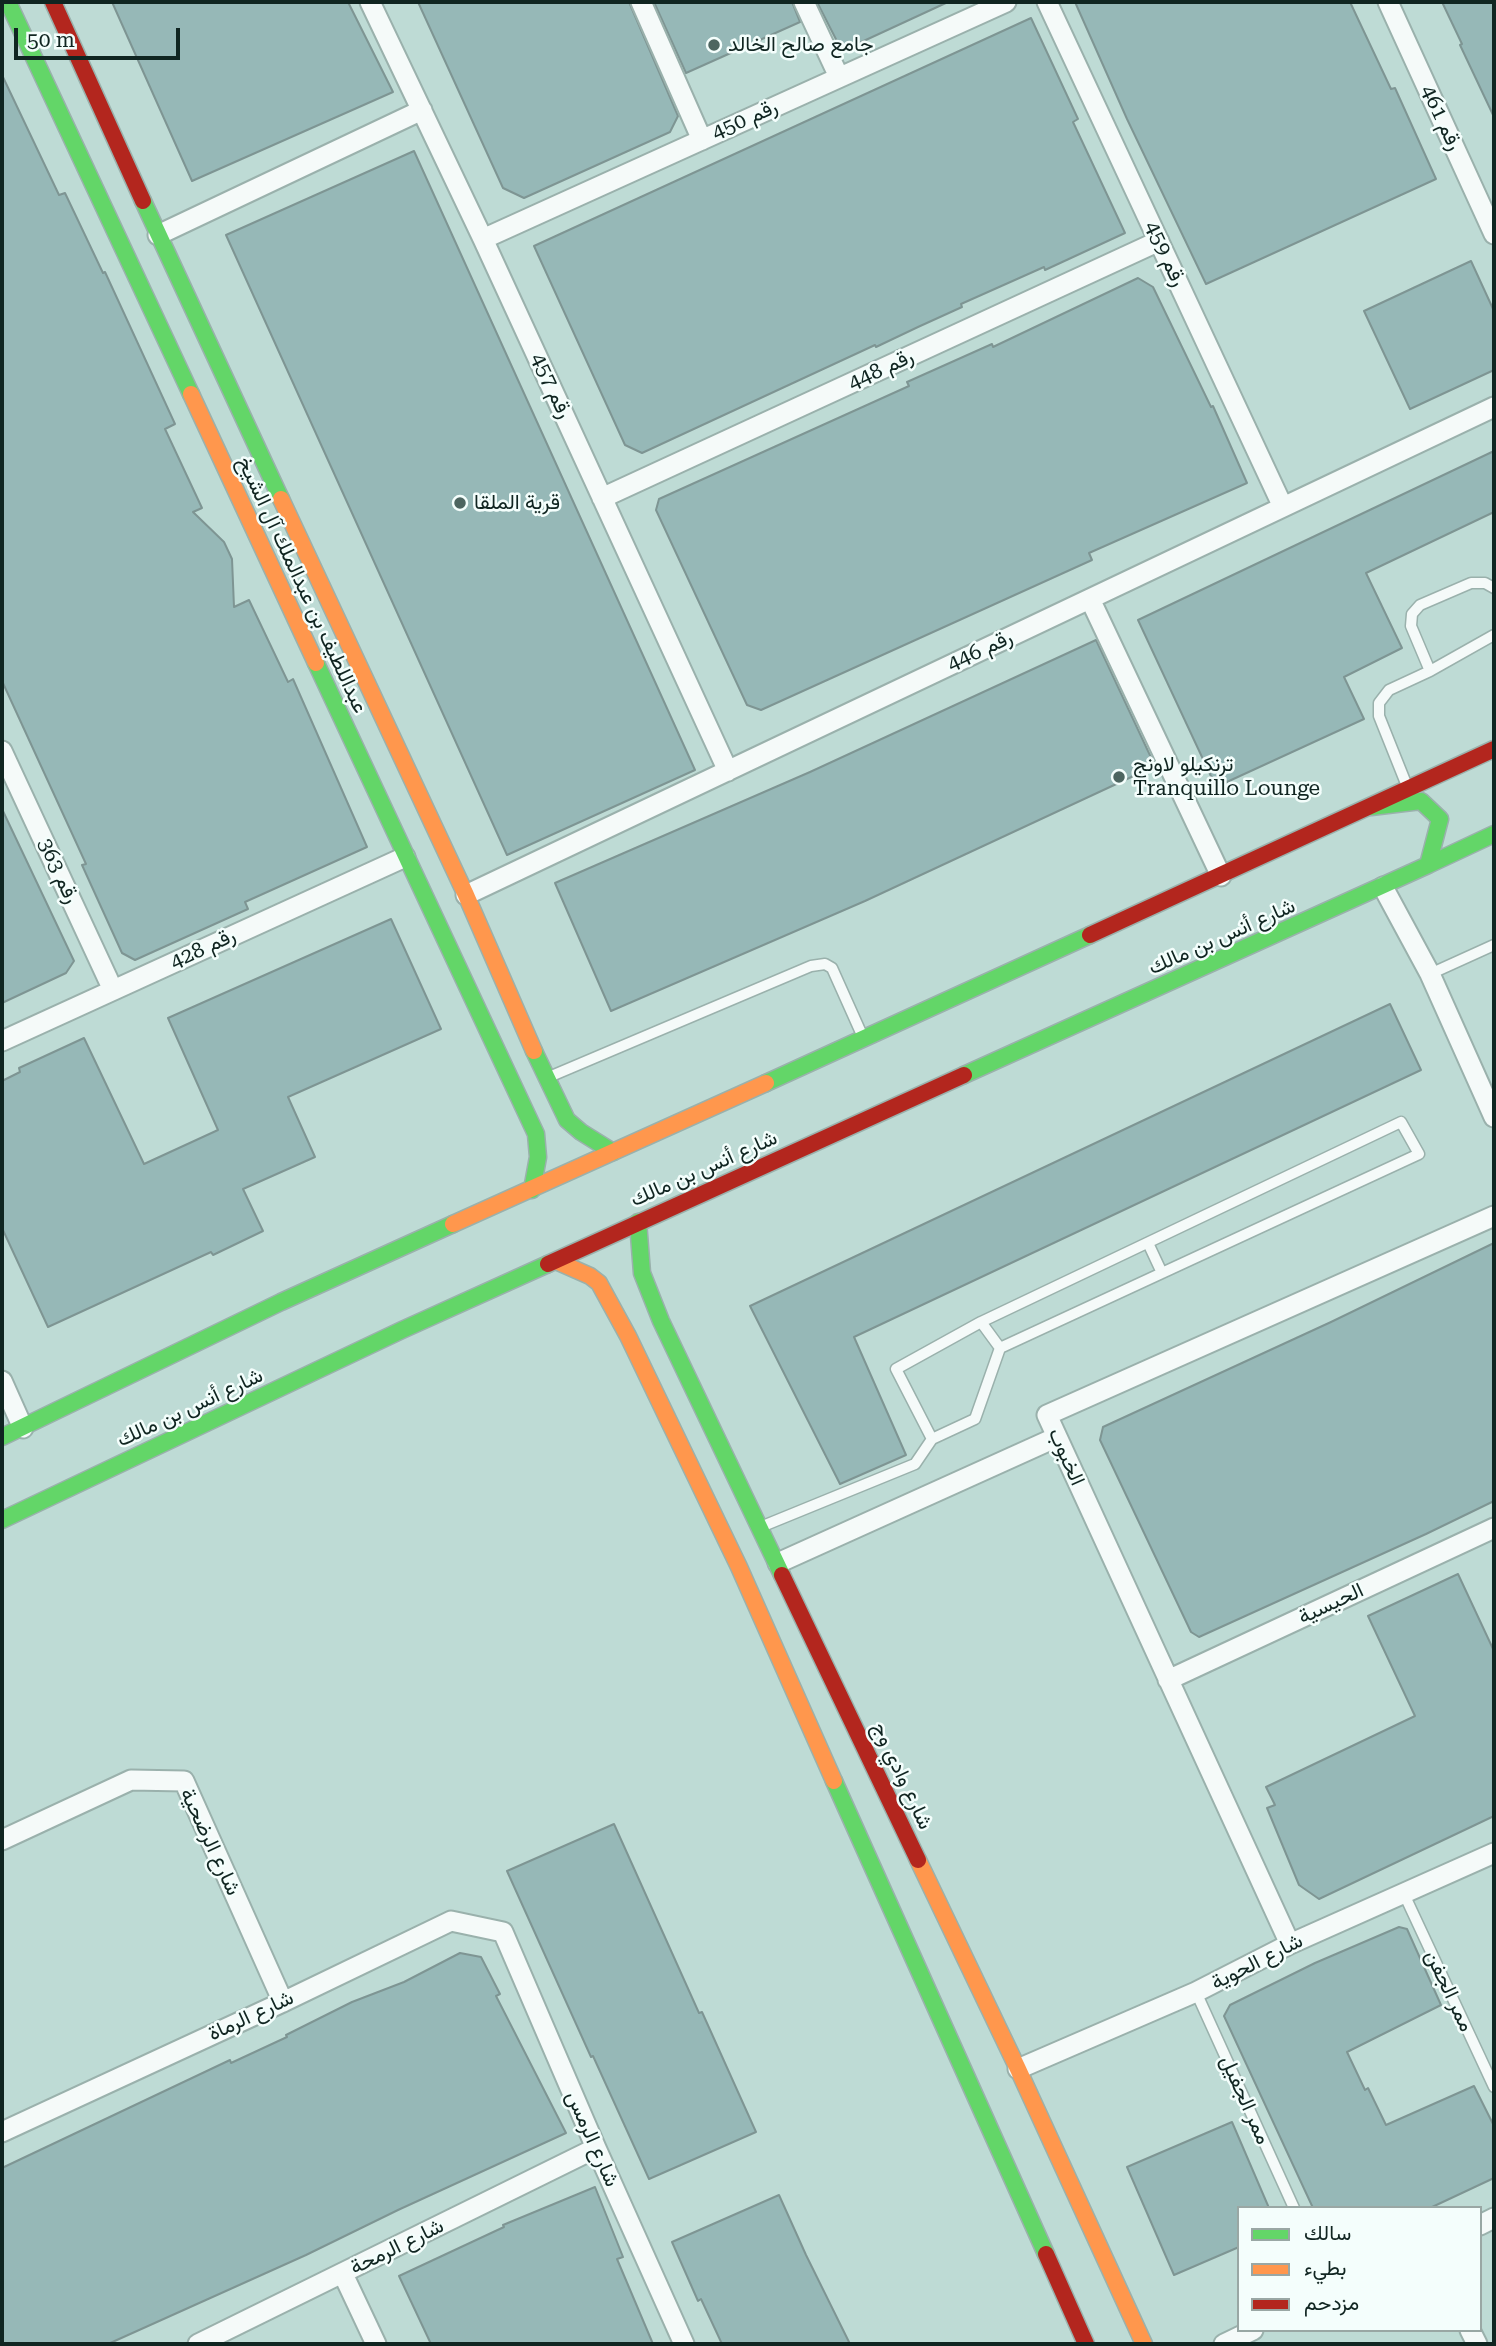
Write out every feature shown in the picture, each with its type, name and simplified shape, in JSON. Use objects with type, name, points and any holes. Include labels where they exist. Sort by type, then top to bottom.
[{"type":"street","name":"عبداللطيف بن عبدالملك آل الشيخ","points":[[8,2],[394,789],[466,895],[538,1062],[567,1120],[580,1132],[613,1152]]},
{"type":"street","name":"عبداللطيف بن عبدالملك آل الشيخ","points":[[53,2],[158,234],[394,789],[405,857],[536,1134],[538,1157],[532,1190]]},
{"type":"street","name":"رقم 457","points":[[370,2],[484,239],[728,771]]},
{"type":"street","points":[[641,2],[702,140]]},
{"type":"street","points":[[804,2],[839,78]]},
{"type":"street","name":"رقم 450","points":[[484,239],[1006,2]]},
{"type":"street","name":"رقم 459","points":[[1047,2],[1283,507]]},
{"type":"street","name":"رقم 461","points":[[1388,2],[1494,234]]},
{"type":"street","points":[[158,234],[422,110]]},
{"type":"street","name":"رقم 448","points":[[602,498],[1159,241]]},
{"type":"street","name":"رقم 446","points":[[466,895],[1494,407]]},
{"type":"street","points":[[1090,599],[1221,876]]},
{"type":"street","points":[[2,1437],[281,1302],[1494,750]]},
{"type":"street","name":"رقم 363","points":[[2,751],[113,990]]},
{"type":"street","points":[[1370,807],[1420,801],[1440,819],[1428,865]]},
{"type":"street","name":"شارع أنس بن مالك","points":[[2,1520],[402,1330],[1383,887],[1494,834]]},
{"type":"street","name":"رقم 428","points":[[2,1041],[405,857]]},
{"type":"street","points":[[1383,887],[1430,974],[1494,1117]]},
{"type":"street","points":[[509,1076],[519,1088],[528,1089],[539,1080],[538,1062]]},
{"type":"street","name":"الخبوب","points":[[1290,1944],[1047,1415],[1494,1216]]},
{"type":"street","name":"شارع وادي وج","points":[[638,1222],[644,1329],[744,1580],[1086,2344]]},
{"type":"street","name":"شارع وادي وج","points":[[556,1261],[590,1276],[644,1329],[759,1528],[1018,2069],[1144,2344]]},
{"type":"street","points":[[2,1381],[23,1428]]},
{"type":"street","points":[[778,1563],[1057,1437]]},
{"type":"street","name":"الحيسية","points":[[1168,1680],[1494,1528]]},
{"type":"street","name":"شارع الرضحية","points":[[2,1840],[131,1780],[184,1781],[283,2002]]},
{"type":"street","name":"شارع الحوية","points":[[1018,2069],[1196,1992],[1290,1944],[1494,1853]]},
{"type":"street","name":"شارع الرماة","points":[[2,2132],[451,1921],[503,1932]]},
{"type":"street","name":"شارع الرمس","points":[[503,1932],[684,2344]]},
{"type":"street","name":"شارع الرمحة","points":[[198,2344],[596,2148]]},
{"type":"street","points":[[343,2274],[376,2344]]},
{"type":"street","points":[[1224,2344],[1249,2332]]},
{"type":"lane","points":[[1430,671],[1411,626],[1412,614],[1420,605],[1471,583],[1485,583],[1494,589]]},
{"type":"lane","points":[[1409,789],[1379,716],[1379,703],[1389,690],[1430,671],[1494,635]]},
{"type":"lane","points":[[1430,974],[1494,944]]},
{"type":"lane","points":[[546,1079],[811,967],[825,964],[832,968],[864,1039]]},
{"type":"lane","points":[[759,1528],[915,1464],[932,1439],[975,1419],[1000,1348],[1419,1154],[1401,1122],[981,1322],[896,1369],[932,1439]]},
{"type":"lane","points":[[1148,1243],[1162,1273]]},
{"type":"lane","points":[[981,1322],[1000,1348]]},
{"type":"lane","name":"ممر الجفن","points":[[1404,1894],[1494,2087]]},
{"type":"lane","name":"ممر الجفيل","points":[[1196,1992],[1293,2206]]},
{"type":"building","points":[[112,2],[348,2],[393,92],[192,181]]},
{"type":"building","points":[[418,2],[629,2],[678,116],[670,132],[524,198],[503,188]]},
{"type":"building","name":"جامع صالح الخالد","points":[[654,2],[792,2],[800,22],[686,73]]},
{"type":"building","points":[[817,2],[948,2],[842,51]]},
{"type":"building","points":[[1075,2],[1350,2],[1391,89],[1395,88],[1436,179],[1206,284],[1127,119]]},
{"type":"building","points":[[1442,2],[1494,2],[1494,117],[1460,45],[1462,44]]},
{"type":"building","points":[[1031,18],[1078,119],[1073,122],[1125,233],[1045,270],[1044,267],[961,304],[962,307],[642,453],[625,445],[534,246]]},
{"type":"building","points":[[2,75],[59,195],[65,193],[103,273],[105,272],[175,424],[165,429],[202,508],[193,512],[224,542],[232,559],[234,607],[249,600],[288,682],[293,679],[367,847],[245,902],[248,909],[135,960],[122,953],[82,865],[86,864],[2,681]]},
{"type":"building","name":"قرية الملقا","points":[[414,151],[695,770],[507,855],[226,235]]},
{"type":"building","points":[[1471,261],[1494,311],[1494,370],[1410,409],[1364,311]]},
{"type":"building","points":[[1138,278],[1153,287],[1211,407],[1213,406],[1247,483],[1089,553],[1092,560],[761,710],[747,705],[656,510],[659,499],[909,386],[907,382],[992,344],[993,347]]},
{"type":"building","points":[[1494,451],[1494,512],[1366,573],[1402,648],[1344,677],[1364,719],[1216,787],[1138,620]]},
{"type":"building","points":[[1096,640],[1155,766],[865,901],[611,1011],[555,883],[810,772]]},
{"type":"building","points":[[2,809],[74,961],[66,973],[2,1003]]},
{"type":"building","points":[[391,919],[441,1029],[288,1097],[315,1157],[243,1189],[263,1231],[48,1327],[2,1228],[2,1081],[20,1072],[19,1068],[84,1038],[144,1164],[218,1130],[168,1018]]},
{"type":"building","points":[[1390,1004],[1421,1070],[854,1337],[906,1455],[840,1484],[750,1306]]},
{"type":"building","points":[[1494,1243],[1494,1501],[1199,1637],[1191,1632],[1100,1440],[1103,1427]]},
{"type":"building","points":[[1458,1574],[1494,1651],[1494,1816],[1319,1899],[1299,1885],[1267,1808],[1275,1805],[1266,1787],[1415,1716],[1368,1616]]},
{"type":"building","points":[[614,1824],[756,2132],[649,2179],[507,1871]]},
{"type":"building","points":[[1399,1927],[1407,1929],[1441,2005],[1347,2052],[1386,2125],[1474,2086],[1494,2126],[1494,2178],[1434,2206],[1312,2206],[1224,2016],[1230,2005],[1315,1963]]},
{"type":"building","points":[[460,1953],[481,1957],[500,1994],[496,1996],[566,2133],[108,2344],[2,2344],[2,2168],[230,2060],[231,2063],[287,2037],[286,2035],[352,2002],[404,1982]]},
{"type":"building","points":[[1232,2122],[1268,2206],[1237,2206],[1237,2248],[1174,2275],[1127,2167]]},
{"type":"building","points":[[595,2187],[623,2257],[617,2259],[653,2344],[431,2344],[399,2276],[504,2227],[503,2225]]},
{"type":"building","points":[[779,2195],[850,2344],[722,2344],[701,2299],[698,2301],[672,2242]]},
{"type":"traffic: fast","points":[[8,2],[191,394]]},
{"type":"traffic: fast","points":[[143,201],[281,499]]},
{"type":"traffic: fast","points":[[316,663],[536,1134],[538,1157],[532,1190]]},
{"type":"traffic: fast","points":[[964,1075],[1428,865],[1440,819],[1421,801],[1371,807]]},
{"type":"traffic: fast","points":[[1428,865],[1494,834]]},
{"type":"traffic: fast","points":[[766,1083],[1090,935]]},
{"type":"traffic: fast","points":[[534,1051],[567,1120],[613,1152]]},
{"type":"traffic: fast","points":[[638,1222],[642,1273],[661,1321],[782,1575]]},
{"type":"traffic: fast","points":[[2,1437],[281,1302],[453,1224]]},
{"type":"traffic: fast","points":[[2,1520],[402,1330],[548,1264]]},
{"type":"traffic: fast","points":[[834,1781],[1046,2254]]},
{"type":"traffic: slow","points":[[191,394],[316,663]]},
{"type":"traffic: slow","points":[[281,499],[466,895],[534,1051]]},
{"type":"traffic: slow","points":[[453,1224],[766,1083]]},
{"type":"traffic: slow","points":[[556,1261],[590,1276],[599,1283],[628,1336],[739,1567],[834,1781]]},
{"type":"traffic: slow","points":[[918,1860],[1018,2069],[1144,2344]]},
{"type":"traffic: jam","points":[[53,2],[143,201]]},
{"type":"traffic: jam","points":[[1090,935],[1494,749]]},
{"type":"traffic: jam","points":[[548,1264],[964,1075]]},
{"type":"traffic: jam","points":[[782,1575],[918,1860]]},
{"type":"traffic: jam","points":[[1046,2254],[1086,2344]]},
{"type":"place","name":"جامع صالح الخالد","points":[[714,45]]},
{"type":"place","name":"قرية الملقا","points":[[460,503]]},
{"type":"place","name":"ترنكيلو لاونج Tranquillo Lounge","points":[[1119,777]]}]
